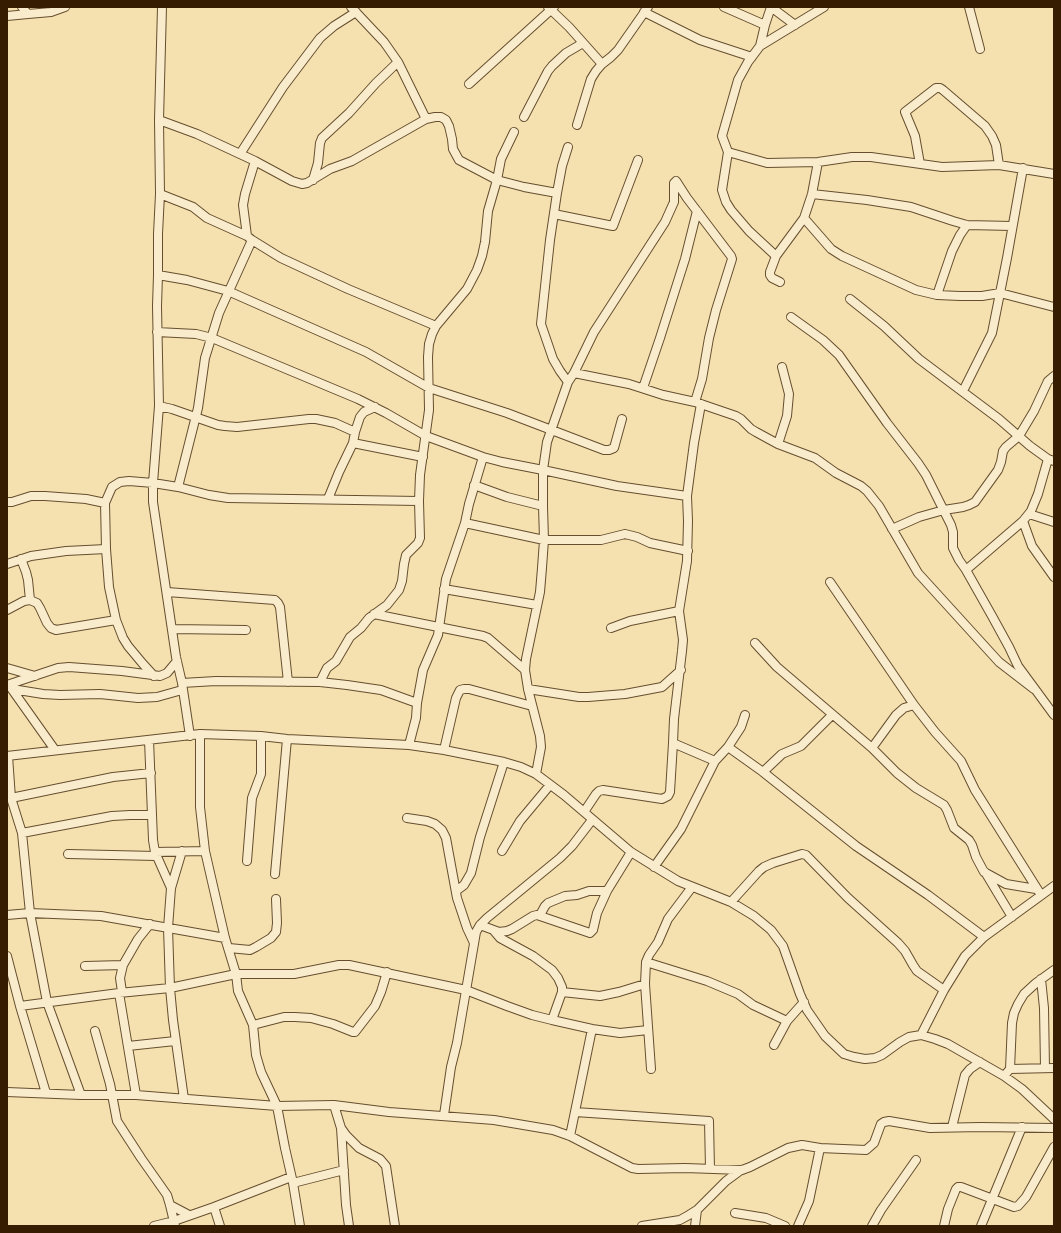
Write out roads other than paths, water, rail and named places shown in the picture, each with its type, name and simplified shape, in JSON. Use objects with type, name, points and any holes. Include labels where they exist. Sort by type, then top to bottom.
[{"type":"street","points":[[22,7],[28,14]]},
{"type":"street","points":[[7,16],[51,12],[66,7]]},
{"type":"street","points":[[162,7],[157,306],[159,406],[153,502],[190,736]]},
{"type":"street","points":[[724,7],[765,25]]},
{"type":"street","points":[[776,256],[749,232],[726,202],[722,190],[728,152],[722,136],[738,80],[760,46],[771,7],[795,25]]},
{"type":"street","points":[[760,46],[824,7]]},
{"type":"street","points":[[470,84],[551,8],[602,64]]},
{"type":"street","points":[[972,8],[980,49]]},
{"type":"street","points":[[240,154],[283,87],[320,38],[354,9],[384,42],[398,62],[426,119]]},
{"type":"street","points":[[577,125],[591,79],[602,64],[618,50],[646,9],[700,40],[752,57]]},
{"type":"street","points":[[524,117],[548,71],[566,53],[583,43]]},
{"type":"street","points":[[313,180],[318,163],[322,138],[349,113],[376,83],[398,62]]},
{"type":"street","points":[[920,164],[916,136],[905,112],[936,88],[940,88],[986,126],[996,145],[999,165]]},
{"type":"street","points":[[159,120],[197,134],[256,161],[297,184],[307,183],[313,180],[325,171],[352,160],[426,119],[441,117],[446,120],[451,132],[453,149],[459,160],[497,180],[557,193]]},
{"type":"street","points":[[320,682],[327,668],[336,661],[350,636],[361,628],[369,618],[387,605],[399,590],[402,582],[406,555],[418,543],[420,538],[420,475],[429,410],[429,344],[436,326],[467,289],[477,270],[485,242],[488,211],[503,153],[514,132]]},
{"type":"street","points":[[568,147],[557,193],[550,240],[541,324],[556,364],[568,382]]},
{"type":"street","points":[[728,152],[767,163],[818,162],[852,157],[871,157],[942,167],[999,165],[1054,174]]},
{"type":"street","points":[[554,214],[613,226],[638,160]]},
{"type":"street","points":[[178,487],[198,408],[203,368],[220,308],[250,238],[243,205],[256,161]]},
{"type":"street","points":[[780,282],[772,278],[770,275],[776,256],[804,218],[812,194],[818,162]]},
{"type":"street","points":[[964,391],[992,333],[1023,168]]},
{"type":"street","points":[[536,774],[541,747],[540,736],[528,689],[525,670],[540,586],[544,540],[543,470],[547,442],[568,382],[594,332],[666,222],[675,199],[674,183],[677,182],[732,259],[709,338],[698,403],[687,496],[688,551],[679,611],[683,640],[681,670],[674,719],[670,792],[668,796],[662,799],[603,790],[596,794],[584,812]]},
{"type":"street","points":[[160,194],[193,207],[212,221],[250,238],[281,258],[348,289],[436,326]]},
{"type":"street","points":[[812,194],[911,207],[967,225],[1012,226]]},
{"type":"street","points":[[642,388],[660,338],[685,259],[697,211]]},
{"type":"street","points":[[804,218],[831,249],[842,256],[916,290],[937,295],[982,296],[1000,294],[1054,307]]},
{"type":"street","points":[[937,295],[952,251],[967,225]]},
{"type":"street","points":[[158,275],[187,280],[228,291],[366,352],[429,388],[507,413],[604,450],[614,448],[622,419]]},
{"type":"street","points":[[850,299],[890,331],[919,359],[964,391],[1030,446],[1051,460],[1035,504],[1026,517],[966,570]]},
{"type":"street","points":[[791,317],[823,340],[840,355],[887,423],[918,462],[951,525],[953,532],[953,548],[959,560],[1009,647],[1018,666],[1054,715]]},
{"type":"street","points":[[157,332],[196,334],[212,338],[334,388],[375,407],[426,436],[483,457],[617,486],[687,496]]},
{"type":"street","points":[[778,444],[787,416],[789,394],[782,367]]},
{"type":"street","points":[[574,373],[629,384],[663,395],[698,403],[741,419],[751,429],[778,444],[815,458],[861,486],[879,506],[918,573],[992,656],[1004,667],[1034,688]]},
{"type":"street","points":[[892,529],[919,517],[944,510],[963,507],[975,502],[998,470],[1003,451],[1019,436],[1034,411],[1048,381],[1054,376]]},
{"type":"street","points":[[159,406],[218,425],[238,427],[316,419],[335,423],[355,432]]},
{"type":"street","points":[[328,499],[353,443],[355,432],[362,414],[375,407]]},
{"type":"street","points":[[353,443],[423,457]]},
{"type":"street","points":[[409,745],[416,718],[423,670],[436,643],[440,626],[444,589],[465,523],[474,485],[483,457]]},
{"type":"street","points":[[154,676],[138,659],[123,638],[116,620],[109,587],[106,549],[105,503],[112,487],[120,482],[128,481],[178,487],[228,498],[419,501]]},
{"type":"street","points":[[474,485],[543,506]]},
{"type":"street","points":[[7,502],[12,502],[31,496],[45,496],[105,503]]},
{"type":"street","points":[[1026,517],[1054,522]]},
{"type":"street","points":[[1026,517],[1032,546],[1054,577]]},
{"type":"street","points":[[465,523],[544,540],[606,539],[625,534],[650,542],[688,551]]},
{"type":"street","points":[[7,564],[31,556],[106,549]]},
{"type":"street","points":[[20,559],[28,580],[30,600]]},
{"type":"street","points":[[830,582],[914,705],[935,732],[961,761],[975,790],[1038,892]]},
{"type":"street","points":[[444,589],[537,605]]},
{"type":"street","points":[[167,592],[274,600],[280,607],[288,682]]},
{"type":"street","points":[[7,610],[24,601],[30,600],[37,603],[47,623],[51,628],[56,630],[116,620]]},
{"type":"street","points":[[611,628],[630,621],[679,611]]},
{"type":"street","points":[[374,614],[478,634],[488,638],[525,670]]},
{"type":"street","points":[[172,629],[246,630]]},
{"type":"street","points":[[755,643],[776,667],[872,748],[897,773],[916,788],[944,805],[954,828],[969,840],[984,872],[1012,917]]},
{"type":"street","points":[[9,686],[58,668],[70,667],[160,676],[167,673],[177,661]]},
{"type":"street","points":[[7,668],[35,676]]},
{"type":"street","points":[[528,689],[579,697],[625,694],[662,687],[681,670]]},
{"type":"street","points":[[9,686],[43,694],[100,694],[138,698],[157,696],[182,687],[216,681],[320,682],[362,686],[381,690],[417,703]]},
{"type":"street","points":[[9,686],[55,750]]},
{"type":"street","points":[[444,750],[456,698],[460,690],[469,689],[532,706]]},
{"type":"street","points":[[872,748],[896,715],[904,708],[914,705]]},
{"type":"street","points":[[654,867],[681,829],[715,761],[728,748],[745,715]]},
{"type":"street","points":[[763,772],[782,754],[802,746],[832,715]]},
{"type":"street","points":[[200,734],[200,807],[205,851],[236,974],[238,991],[253,1025],[256,1055],[261,1072],[277,1106],[300,1226]]},
{"type":"street","points":[[80,1095],[47,1002],[30,913],[22,833],[11,798],[8,756],[200,734],[261,736],[287,739],[409,745],[444,750],[504,762],[521,767],[536,774],[564,795],[631,852],[654,867],[692,887],[731,902],[754,916],[771,930],[783,946],[804,1002],[815,1022],[825,1036],[844,1054],[865,1059],[876,1058],[909,1037],[921,1035],[948,1044],[1004,1076],[1022,1089],[1054,1120]]},
{"type":"street","points":[[247,861],[252,798],[261,774],[261,736]]},
{"type":"street","points":[[275,874],[287,739]]},
{"type":"street","points":[[149,740],[151,815],[156,854],[170,888]]},
{"type":"street","points":[[673,743],[715,761]]},
{"type":"street","points":[[728,748],[763,772],[856,846],[928,895],[984,937]]},
{"type":"street","points":[[456,891],[464,884],[471,874],[480,838],[504,762]]},
{"type":"street","points":[[11,798],[112,777],[151,773]]},
{"type":"street","points":[[502,851],[520,821],[550,785]]},
{"type":"street","points":[[22,833],[112,816],[151,815]]},
{"type":"street","points":[[407,818],[427,821],[435,824],[442,830],[449,846],[461,912],[474,943]]},
{"type":"street","points":[[444,1115],[451,1067],[457,1043],[476,932],[480,925],[560,858],[572,846],[592,820]]},
{"type":"street","points":[[68,854],[156,854],[182,851],[205,851]]},
{"type":"street","points":[[182,851],[170,888],[168,928],[170,988],[184,1099]]},
{"type":"street","points":[[480,925],[494,931],[507,931],[533,916],[540,915],[590,933],[592,932],[597,913],[607,891],[631,852]]},
{"type":"street","points":[[731,902],[764,867],[797,855],[806,855],[848,898],[898,943],[905,951],[912,965],[917,971],[944,990]]},
{"type":"street","points":[[984,872],[1006,884],[1038,892]]},
{"type":"street","points":[[921,1035],[944,990],[962,961],[984,937],[1012,917],[1038,892],[1054,886]]},
{"type":"street","points":[[651,1069],[645,984],[646,962],[658,942],[668,919],[692,887]]},
{"type":"street","points":[[540,915],[544,906],[565,896],[578,895],[589,891],[607,891]]},
{"type":"street","points":[[229,948],[250,950],[271,938],[276,932],[276,899]]},
{"type":"street","points":[[7,915],[30,913],[101,916],[226,938]]},
{"type":"street","points":[[136,1095],[128,1046],[120,978],[123,965],[138,939],[150,924]]},
{"type":"street","points":[[494,931],[500,938],[530,954],[555,973],[562,984],[562,992],[552,1020]]},
{"type":"street","points":[[7,956],[46,1093]]},
{"type":"street","points":[[646,962],[706,981],[738,994],[753,1005],[787,1021]]},
{"type":"street","points":[[85,966],[123,965]]},
{"type":"street","points":[[20,1006],[170,988],[236,974],[294,974],[339,965],[348,965],[387,972],[466,990],[532,1015],[592,1029],[620,1033],[648,1030]]},
{"type":"street","points":[[1004,1076],[1010,1069],[1012,1023],[1018,1004],[1024,994],[1040,979],[1054,970]]},
{"type":"street","points":[[253,1025],[284,1018],[311,1018],[355,1032],[375,1006],[387,972]]},
{"type":"street","points":[[1040,979],[1044,1008],[1045,1068]]},
{"type":"street","points":[[562,992],[600,996],[645,984]]},
{"type":"street","points":[[774,1045],[787,1021],[804,1002]]},
{"type":"street","points":[[570,1136],[592,1029]]},
{"type":"street","points":[[95,1031],[112,1095],[117,1121],[140,1158],[167,1195],[175,1223]]},
{"type":"street","points":[[128,1046],[176,1041]]},
{"type":"street","points":[[952,1127],[965,1075],[970,1069],[980,1062]]},
{"type":"street","points":[[1010,1069],[1054,1068]]},
{"type":"street","points":[[7,1092],[80,1095],[136,1095],[277,1106],[334,1105],[389,1112],[444,1115],[509,1122],[553,1130],[570,1136],[632,1168],[742,1170]]},
{"type":"street","points":[[334,1105],[340,1128],[349,1226]]},
{"type":"street","points":[[575,1112],[709,1121],[710,1169]]},
{"type":"street","points":[[642,1226],[680,1220],[697,1210],[726,1181],[742,1170],[788,1148],[802,1145],[820,1148],[866,1150],[874,1143],[881,1124],[884,1122],[889,1121],[930,1128],[1054,1128]]},
{"type":"street","points":[[981,1226],[1022,1127]]},
{"type":"street","points":[[340,1128],[359,1148],[380,1159],[386,1166],[395,1226]]},
{"type":"street","points":[[944,1226],[948,1209],[958,1187],[1014,1207],[1021,1203],[1032,1189],[1054,1147]]},
{"type":"street","points":[[798,1226],[809,1201],[820,1148]]},
{"type":"street","points":[[872,1226],[881,1210],[916,1160]]},
{"type":"street","points":[[154,1226],[175,1223],[189,1215],[292,1180],[344,1170]]},
{"type":"street","points":[[170,1205],[189,1215]]},
{"type":"street","points":[[214,1207],[220,1226]]},
{"type":"street","points":[[695,1226],[697,1210]]},
{"type":"street","points":[[735,1213],[766,1218],[784,1226]]}]
